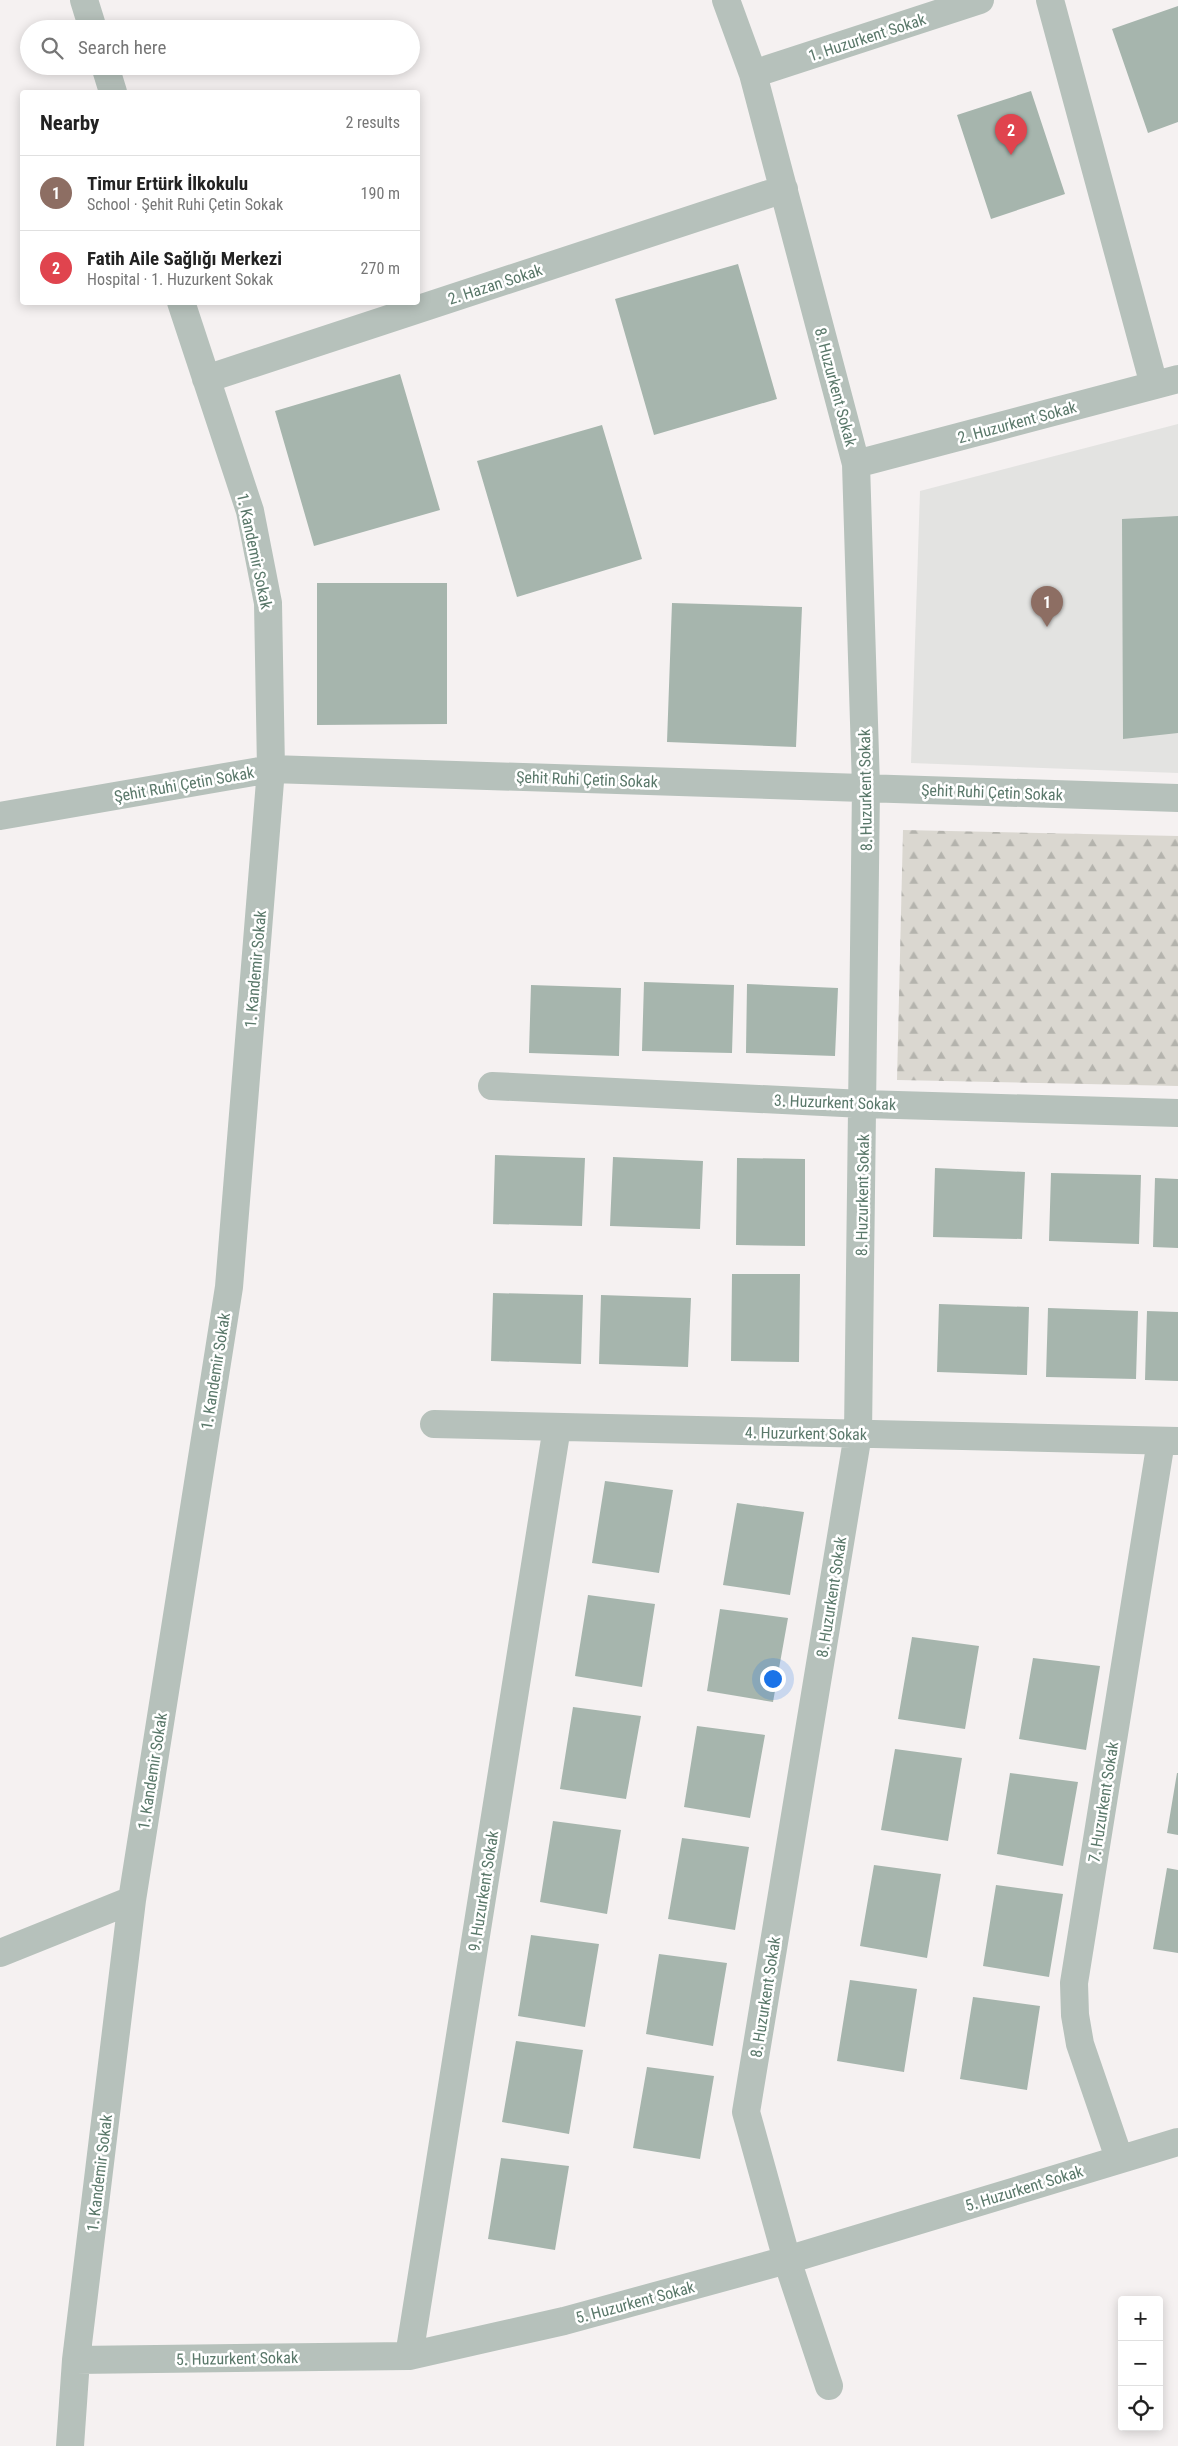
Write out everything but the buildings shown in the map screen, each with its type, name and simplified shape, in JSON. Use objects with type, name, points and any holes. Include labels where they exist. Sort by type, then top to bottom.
[{"type":"street","points":[[84,0],[90,20]]},
{"type":"street","name":"8. Huzurkent Sokak","points":[[726,0],[753,74],[856,464],[866,787],[858,1434],[746,2112],[788,2260],[829,2386]]},
{"type":"street","name":"1. Huzurkent Sokak","points":[[753,74],[980,0]]},
{"type":"street","points":[[1050,0],[1166,382]]},
{"type":"street","points":[[108,75],[113,90]]},
{"type":"street","name":"2. Hazan Sokak","points":[[206,379],[784,189]]},
{"type":"street","name":"1. Kandemir Sokak","points":[[70,2446],[76,2360],[132,1900],[229,1287],[271,769],[268,603],[250,511],[182,305]]},
{"type":"street","name":"2. Huzurkent Sokak","points":[[856,464],[1166,382]]},
{"type":"street","name":"Şehit Ruhi Çetin Sokak","points":[[0,816],[271,769],[1178,798]]},
{"type":"street","name":"3. Huzurkent Sokak","points":[[492,1086],[863,1104],[1178,1113]]},
{"type":"street","name":"4. Huzurkent Sokak","points":[[434,1424],[1170,1441]]},
{"type":"street","name":"9. Huzurkent Sokak","points":[[409,2356],[557,1427]]},
{"type":"street","name":"7. Huzurkent Sokak","points":[[1119,2158],[1080,2044],[1075,2015],[1074,1983],[1170,1441]]},
{"type":"street","points":[[0,1953],[132,1900]]},
{"type":"street","name":"5. Huzurkent Sokak","points":[[76,2360],[409,2356],[564,2321],[788,2260],[1119,2158],[1178,2142]]},
{"type":"shaded area","points":[[1178,424],[1178,773],[911,763],[920,491]]},
{"type":"green space","points":[[903,830],[1178,836],[1178,1086],[897,1080]]},
{"type":"place","name":"Fatih Aile Sağlığı Merkezi","points":[[1011,155]]},
{"type":"place","name":"Timur Ertürk İlkokulu","points":[[1047,627]]}]
